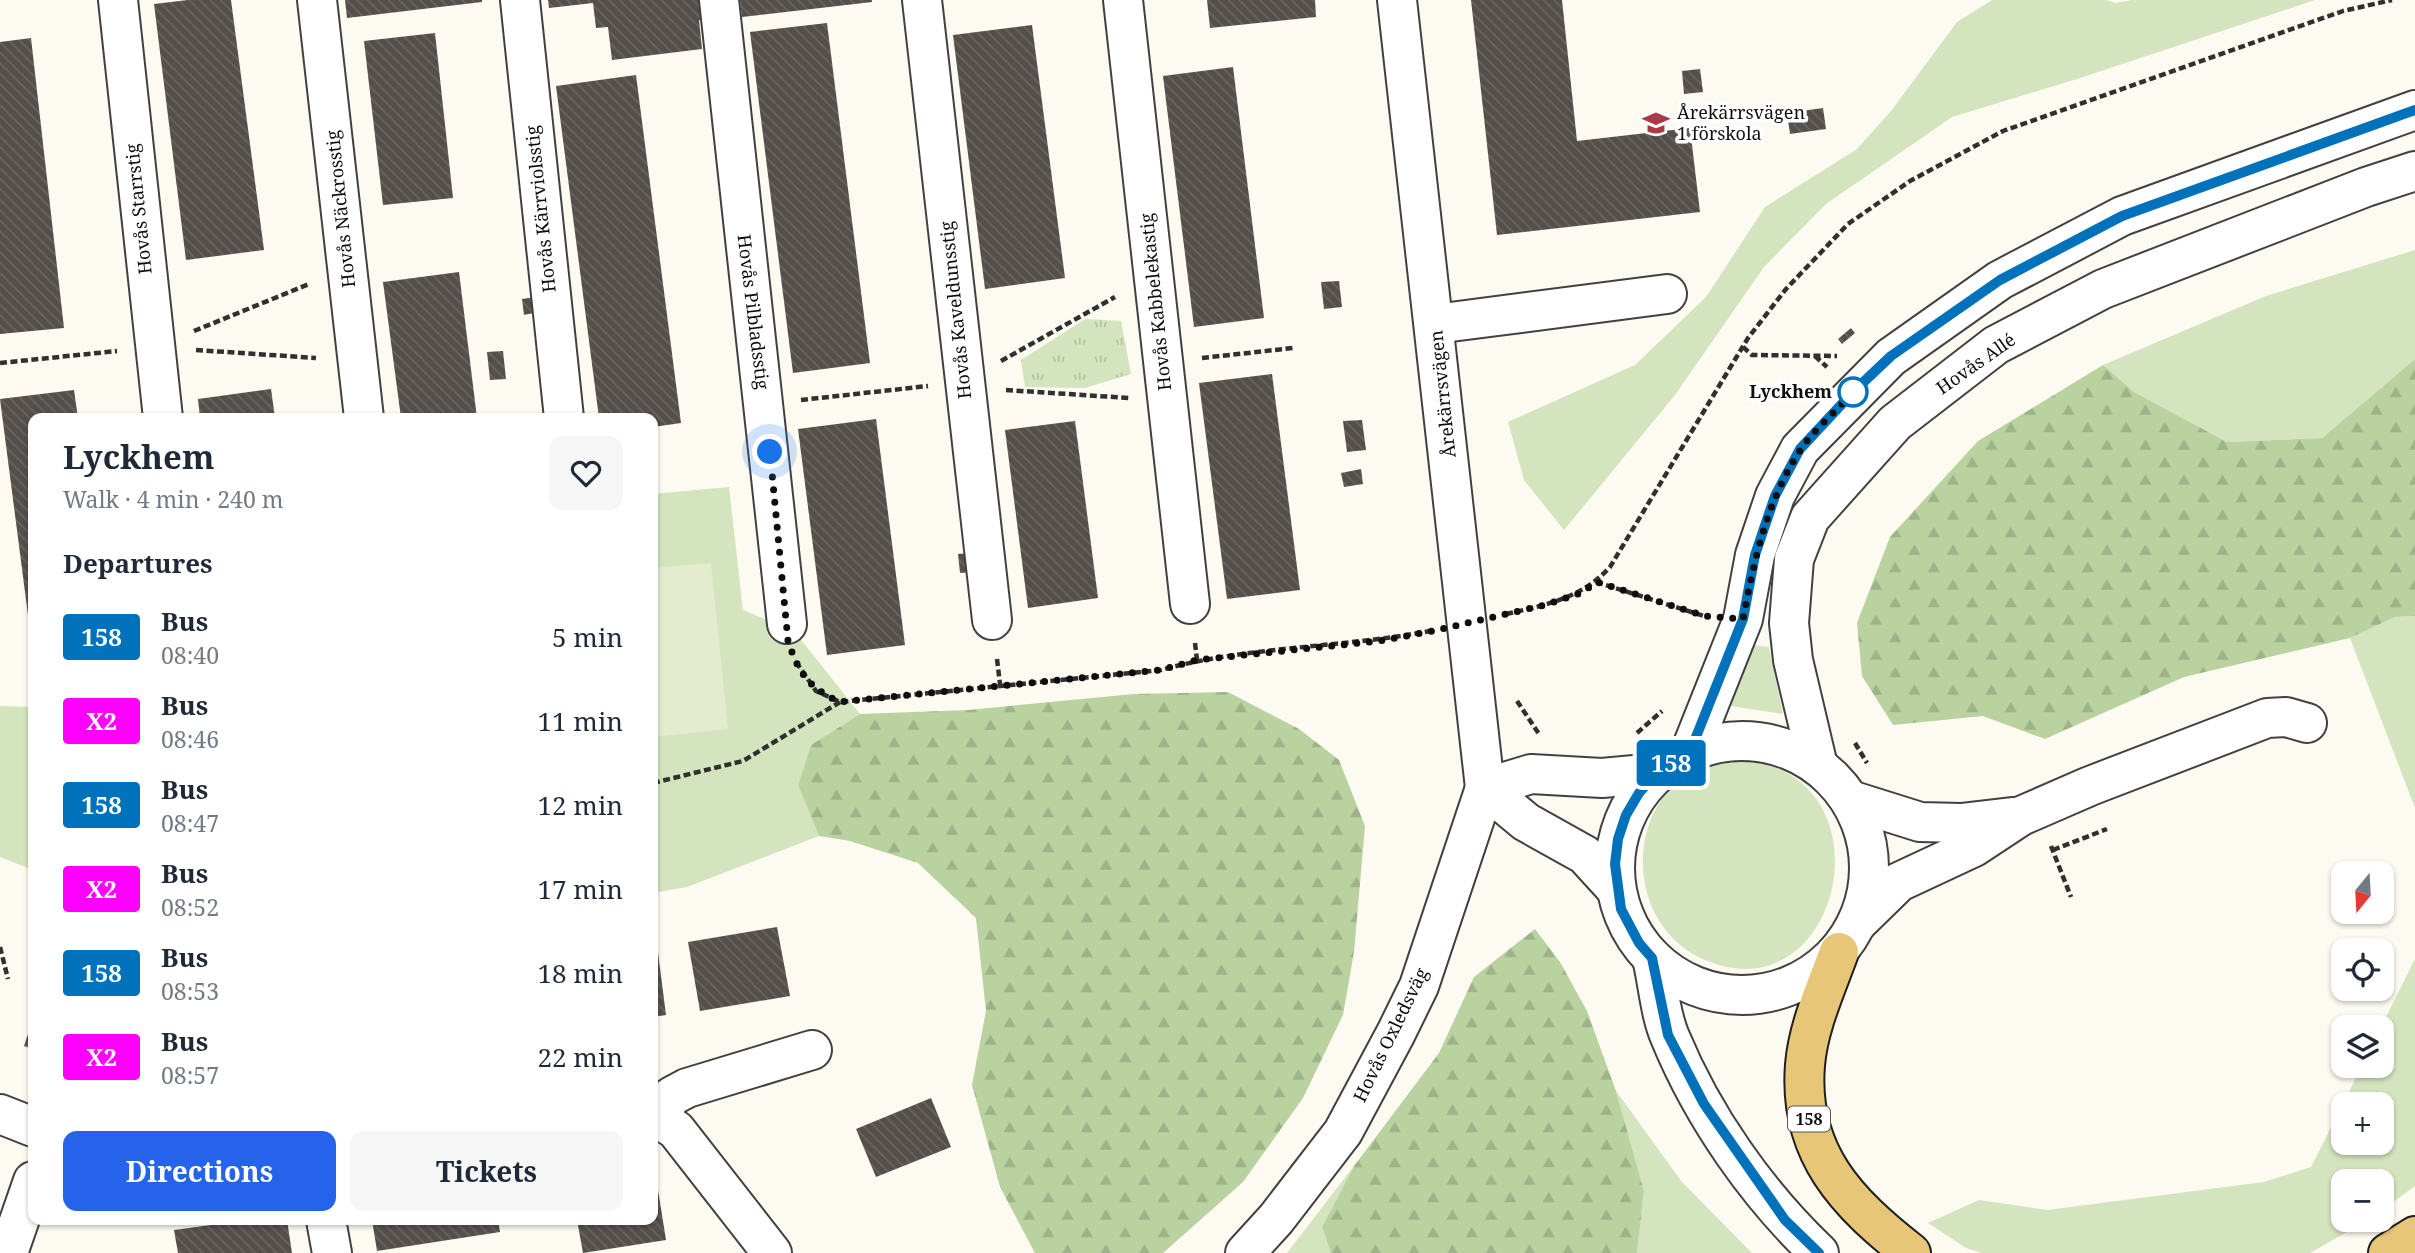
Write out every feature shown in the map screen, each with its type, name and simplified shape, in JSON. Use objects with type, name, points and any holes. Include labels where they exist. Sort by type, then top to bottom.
[{"type":"main road","name":"158","points":[[1848,937],[1814,1022],[1804,1066],[1809,1129],[1824,1162],[1848,1199],[1911,1253]]},
{"type":"main road","points":[[2388,1253],[2415,1236]]},
{"type":"street","name":"Hovås Starrstig","points":[[118,0],[162,413]]},
{"type":"street","name":"Hovås Näckrosstig","points":[[317,0],[364,413]]},
{"type":"street","name":"Hovås Kärrviolsstig","points":[[520,0],[563,413]]},
{"type":"street","name":"Hovås Pilbladsstig","points":[[719,0],[787,624]]},
{"type":"street","name":"Hovås Kaveldunsstig","points":[[922,0],[992,620]]},
{"type":"street","name":"Hovås Kabbelekastig","points":[[1123,0],[1190,604]]},
{"type":"street","name":"Årekärrsvägen","points":[[1397,0],[1486,788]]},
{"type":"street","points":[[1690,752],[1743,619],[1755,555],[1775,496],[1800,449],[1891,356],[2000,280],[2122,216],[2415,110]]},
{"type":"street","name":"Hovås Allé","points":[[1818,766],[1793,660],[1789,623],[1794,559],[1810,519],[1895,423],[1996,345],[2103,289],[2366,187],[2415,172]]},
{"type":"street","points":[[1435,324],[1667,294]]},
{"type":"street","points":[[1848,937],[1899,882],[1974,847],[2030,813],[2090,786],[2267,719],[2286,717],[2307,723]]},
{"type":"street","name":"Hovås Allé","points":[[1756,741],[1778,746],[1818,766],[1850,800],[1863,829],[1869,860],[1867,892],[1848,937],[1819,970],[1797,983],[1773,992],[1747,996],[1696,987],[1672,975],[1652,958],[1629,927],[1616,889],[1618,839],[1626,815],[1639,793],[1656,774],[1690,752],[1711,744],[1756,741]]},
{"type":"street","points":[[1486,788],[1531,774],[1602,778],[1656,774]]},
{"type":"street","points":[[1486,788],[1526,822],[1586,855],[1616,889]]},
{"type":"street","name":"Hovås Oxledsväg","points":[[1245,1253],[1276,1219],[1343,1132],[1395,1033],[1419,986],[1486,788]]},
{"type":"street","points":[[1850,800],[1920,822],[1961,823],[2030,813]]},
{"type":"street","points":[[1652,958],[1668,1035],[1704,1104],[1785,1220],[1819,1253]]},
{"type":"street","points":[[658,1112],[671,1096],[687,1088],[812,1050]]},
{"type":"street","points":[[0,1114],[28,1125]]},
{"type":"street","points":[[658,1118],[676,1130],[772,1253]]},
{"type":"street","points":[[8,1253],[28,1195]]},
{"type":"street","points":[[327,1225],[332,1253]]},
{"type":"path","points":[[658,782],[743,761],[840,702],[1161,670],[1197,660],[1379,641],[1545,605],[1581,593],[1597,582],[1610,567],[1743,347],[1786,289],[1848,224],[1949,158],[2003,131],[2343,12],[2392,0]]},
{"type":"path","points":[[154,347],[348,268]]},
{"type":"path","points":[[964,383],[1153,279]]},
{"type":"path","points":[[1743,347],[1752,355],[1840,355]]},
{"type":"path","points":[[1163,362],[1293,348]]},
{"type":"path","points":[[1815,356],[1832,372]]},
{"type":"path","points":[[1597,582],[1705,616],[1743,619]]},
{"type":"path","points":[[787,624],[788,641],[803,675],[816,691],[840,702]]},
{"type":"path","points":[[1515,697],[1541,737]]},
{"type":"path","points":[[1632,738],[1670,705]]},
{"type":"path","points":[[1852,737],[1867,763],[1877,771]]},
{"type":"path","points":[[2030,813],[2053,850],[2071,897]]},
{"type":"path","points":[[2053,850],[2107,829]]},
{"type":"path","points":[[0,947],[8,979]]},
{"type":"green space","points":[[1992,0],[2106,0],[2115,3],[2132,0],[2315,0],[2077,79],[1952,117],[1826,204],[1764,267],[1675,395],[1564,530],[1524,480],[1508,422],[1635,365],[1706,297],[1765,207],[1857,149],[1891,111],[1957,22]]},
{"type":"green space","points":[[2415,250],[2415,359],[2322,438],[2227,442],[2134,392],[2103,365],[2266,296]]},
{"type":"green space","points":[[1085,319],[1121,321],[1131,374],[1085,388],[1025,387],[1021,360]]},
{"type":"green space","points":[[2415,359],[2415,616],[2395,617],[2350,638],[2184,677],[2045,739],[1983,716],[1893,725],[1862,676],[1857,623],[1890,537],[1978,441],[2103,365],[2134,392],[2227,442],[2322,438]]},
{"type":"green space","points":[[729,487],[743,610],[794,631],[860,714],[811,745],[798,785],[819,836],[687,887],[658,892],[658,494]]},
{"type":"green space","points":[[711,563],[728,729],[658,736],[658,568]]},
{"type":"green space","points":[[2415,616],[2415,808],[2350,638],[2395,617]]},
{"type":"green space","points":[[1754,645],[1769,647],[1783,714],[1730,706]]},
{"type":"green space","points":[[1228,692],[1299,729],[1339,760],[1365,826],[1354,952],[1343,1015],[1303,1098],[1243,1182],[1163,1253],[1035,1253],[1000,1187],[972,1085],[986,1011],[976,918],[918,863],[850,841],[819,836],[798,785],[811,745],[860,714],[968,710],[1134,694]]},
{"type":"green space","points":[[0,706],[28,707],[28,868],[0,857]]},
{"type":"green space","points":[[1737,759],[1783,771],[1813,795],[1830,827],[1835,864],[1829,901],[1812,933],[1787,957],[1753,969],[1713,963],[1680,945],[1657,917],[1648,897],[1644,875],[1643,853],[1647,832],[1654,812],[1666,793],[1682,778],[1701,767]]},
{"type":"green space","points":[[1535,929],[1560,962],[1587,1011],[1616,1091],[1644,1191],[1637,1253],[1331,1253],[1322,1227],[1354,1166],[1439,1053],[1474,977]]},
{"type":"green space","points":[[2415,959],[2415,1186],[2394,1201],[2394,1169],[2331,1169],[2331,1232],[2347,1232],[2310,1253],[1982,1253],[1966,1248],[1928,1223],[1979,1200],[2047,1210],[2264,1182],[2311,1167],[2331,1127],[2331,1155],[2394,1155],[2394,1092],[2349,1092],[2356,1078],[2394,1078],[2394,1015],[2387,1015]]},
{"type":"green space","points":[[1616,1091],[1682,1182],[1752,1253],[1637,1253],[1644,1191]]},
{"type":"green space","points":[[1354,1166],[1322,1227],[1331,1253],[1287,1253]]},
{"type":"building","points":[[188,0],[231,0],[264,250],[186,260],[154,4]]},
{"type":"building","points":[[345,0],[482,0],[482,2],[347,18]]},
{"type":"building","points":[[548,0],[708,0],[711,18],[699,20],[702,49],[612,60],[608,27],[596,28],[593,3],[549,8]]},
{"type":"building","points":[[740,0],[872,0],[872,2],[742,17]]},
{"type":"building","points":[[1207,0],[1315,0],[1316,17],[1210,28]]},
{"type":"building","points":[[1471,0],[1562,0],[1577,141],[1690,128],[1700,212],[1497,235]]},
{"type":"building","points":[[827,23],[870,363],[793,373],[750,32]]},
{"type":"building","points":[[1032,25],[1065,278],[985,289],[953,35]]},
{"type":"building","points":[[435,33],[453,198],[383,205],[364,41]]},
{"type":"building","points":[[31,38],[64,328],[0,334],[0,42]]},
{"type":"building","points":[[1233,67],[1264,318],[1194,327],[1163,76]]},
{"type":"building","points":[[1700,69],[1703,92],[1684,94],[1682,71]]},
{"type":"building","points":[[636,75],[681,423],[658,426],[658,413],[598,413],[556,86]]},
{"type":"building","points":[[1823,108],[1826,129],[1790,134],[1787,113]]},
{"type":"building","points":[[459,272],[476,413],[400,413],[383,282]]},
{"type":"building","points":[[1339,281],[1342,307],[1324,309],[1321,282]]},
{"type":"building","points":[[535,297],[538,312],[524,315],[522,299]]},
{"type":"building","points":[[1851,328],[1855,333],[1842,344],[1838,339]]},
{"type":"building","points":[[503,351],[506,379],[490,380],[487,352]]},
{"type":"building","points":[[1272,374],[1300,590],[1227,599],[1199,383]]},
{"type":"building","points":[[271,389],[274,413],[199,413],[198,399]]},
{"type":"building","points":[[74,390],[77,413],[28,413],[28,615],[0,399]]},
{"type":"building","points":[[876,419],[905,645],[827,655],[798,429]]},
{"type":"building","points":[[1362,420],[1366,450],[1347,452],[1343,421]]},
{"type":"building","points":[[1075,421],[1098,598],[1028,608],[1005,430]]},
{"type":"building","points":[[1361,469],[1363,484],[1344,487],[1341,473]]},
{"type":"building","points":[[969,553],[972,572],[960,573],[958,554]]},
{"type":"building","points":[[777,927],[790,996],[700,1011],[688,942]]},
{"type":"building","points":[[658,953],[666,1015],[658,1016]]},
{"type":"building","points":[[931,1098],[951,1147],[876,1177],[856,1129]]},
{"type":"building","points":[[658,1190],[666,1240],[583,1253],[578,1225],[658,1225]]},
{"type":"building","points":[[211,1225],[288,1225],[292,1253],[178,1253],[174,1230]]},
{"type":"building","points":[[373,1225],[499,1225],[500,1232],[377,1251]]},
{"type":"bus line","name":"158","points":[[1819,1253],[1785,1220],[1743,1164],[1704,1104],[1668,1035],[1652,958],[1629,927],[1616,889],[1618,839],[1626,815],[1639,793],[1656,774],[1690,752],[1743,619],[1755,555],[1775,496],[1800,449],[1853,392],[1891,356],[2000,280],[2122,216],[2415,110]]},
{"type":"place","name":"Årekärrsvägen 1 förskola","points":[[1656,123]]},
{"type":"place","name":"Lyckhem","points":[[1853,392]]},
{"type":"route","points":[[770,452],[788,641],[794,659],[816,691],[840,702],[868,697],[1161,670],[1197,660],[1379,641],[1545,605],[1581,593],[1597,582],[1705,616],[1743,619],[1755,555],[1775,496],[1800,449],[1853,392]]}]
